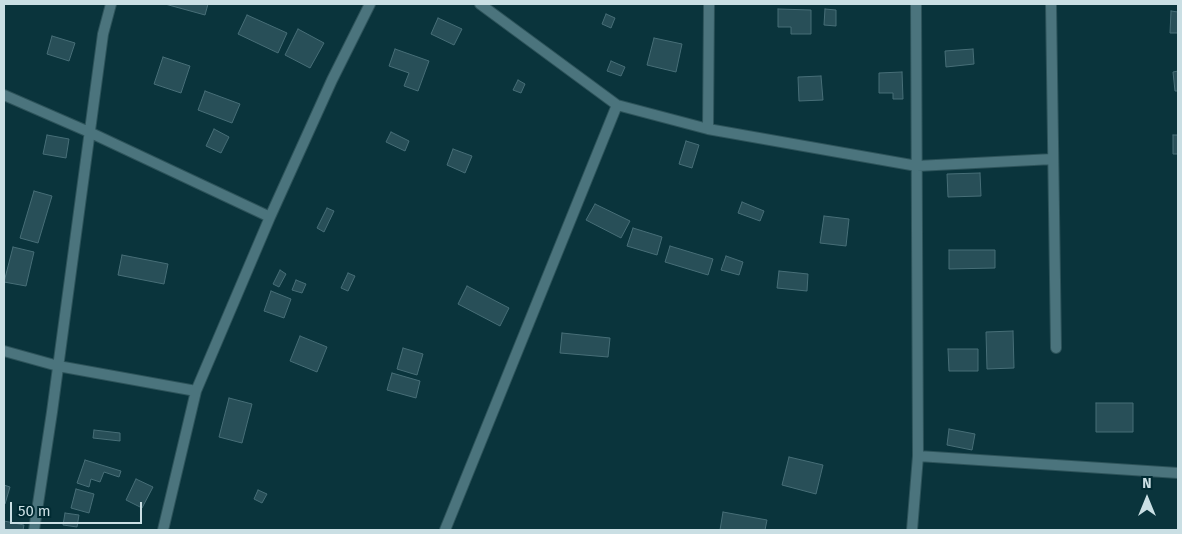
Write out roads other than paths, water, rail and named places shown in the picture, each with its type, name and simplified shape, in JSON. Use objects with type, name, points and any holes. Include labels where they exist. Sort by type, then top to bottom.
[{"type":"street","points":[[34,530],[103,34],[111,4]]},
{"type":"street","points":[[163,530],[196,391],[270,217],[332,80],[370,4]]},
{"type":"street","points":[[480,4],[617,105],[708,130],[917,166],[1053,159]]},
{"type":"street","points":[[708,130],[709,4]]},
{"type":"street","points":[[912,530],[918,456],[916,4]]},
{"type":"street","points":[[1051,4],[1056,348]]},
{"type":"street","points":[[4,95],[90,132],[270,217]]},
{"type":"street","points":[[445,530],[617,105]]},
{"type":"street","points":[[4,351],[58,366],[196,391]]},
{"type":"street","points":[[918,456],[1178,474]]}]
